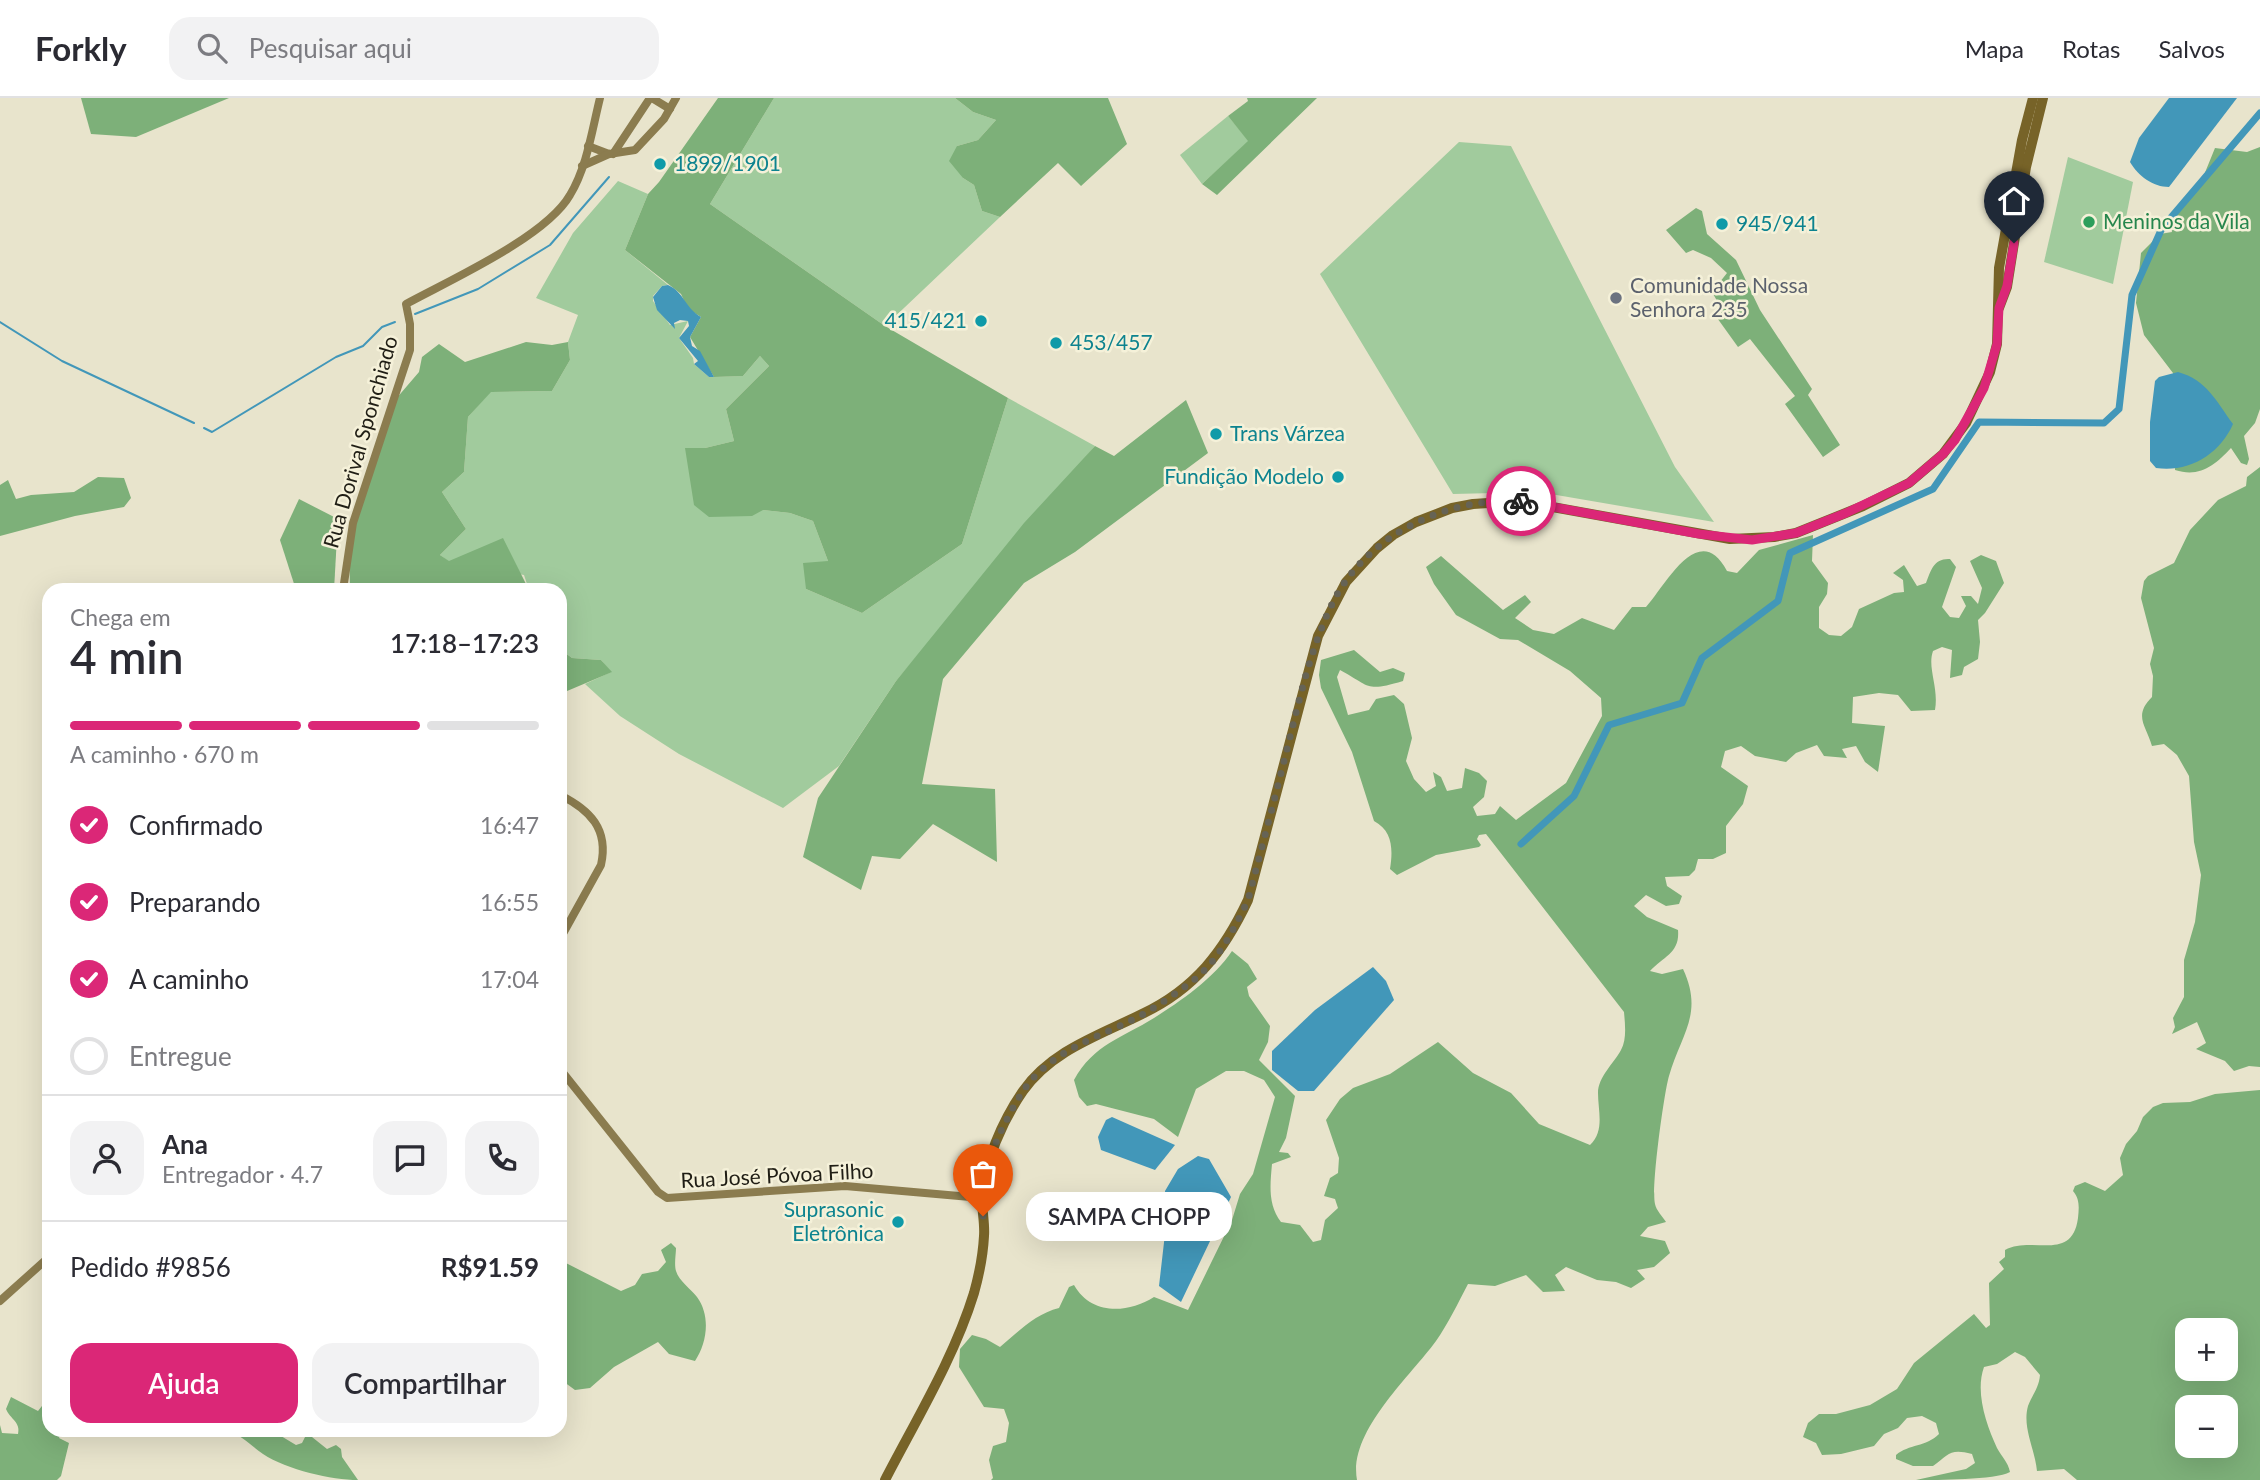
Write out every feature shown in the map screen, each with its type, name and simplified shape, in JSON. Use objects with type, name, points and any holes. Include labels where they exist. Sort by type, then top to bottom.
[{"type":"main road","points":[[885,1480],[966,1317],[981,1258],[984,1234],[982,1198],[999,1136],[1013,1107],[1036,1075],[1078,1044],[1145,1013],[1196,978],[1222,949],[1248,900],[1318,636],[1346,582],[1377,548],[1416,522],[1438,513],[1496,501],[1563,507],[1730,539],[1752,540],[1796,533],[1829,521],[1909,483],[1955,440],[1977,404],[1990,372],[1997,344],[1999,268],[2022,140],[2034,98]]},
{"type":"main road","points":[[1999,308],[2007,286],[2026,167],[2043,98]]},
{"type":"street","points":[[582,166],[600,98]]},
{"type":"street","points":[[611,154],[651,98],[670,109]]},
{"type":"street","points":[[582,166],[611,154],[629,153],[638,148],[676,98]]},
{"type":"street","points":[[588,146],[611,154]]},
{"type":"street","name":"Rua Dorival Sponchiado","points":[[344,583],[353,523],[410,350],[410,324],[406,304],[544,225],[569,197],[582,166]]},
{"type":"street","points":[[567,800],[593,817],[601,833],[604,853],[601,865],[567,926]]},
{"type":"street","name":"Rua José Póvoa Filho","points":[[567,1078],[658,1192],[667,1198],[861,1186],[982,1198]]},
{"type":"street","points":[[0,1301],[42,1263]]},
{"type":"green space","points":[[81,98],[229,98],[136,137],[91,134]]},
{"type":"green space","points":[[718,98],[774,98],[710,204],[885,326],[1008,398],[962,544],[862,613],[806,589],[803,563],[828,561],[813,521],[790,513],[763,510],[752,516],[709,517],[694,505],[685,448],[705,448],[734,441],[726,409],[769,366],[760,356],[743,376],[714,377],[690,337],[701,317],[688,309],[681,294],[625,250],[648,194]]},
{"type":"green space","points":[[774,98],[955,98],[973,112],[996,120],[978,140],[957,146],[963,178],[974,185],[982,211],[1000,217],[885,326],[710,204]]},
{"type":"green space","points":[[955,98],[1108,98],[1127,144],[1081,186],[1058,163],[1000,217],[982,211],[974,185],[963,178],[949,161],[957,146],[978,140],[996,120],[973,112]]},
{"type":"green space","points":[[1247,98],[1317,98],[1217,195],[1202,184],[1248,141],[1228,116],[1248,101]]},
{"type":"green space","points":[[1228,116],[1249,141],[1202,184],[1180,155]]},
{"type":"green space","points":[[1459,142],[1511,146],[1675,467],[1714,522],[1539,492],[1453,494],[1320,274]]},
{"type":"green space","points":[[2260,147],[2260,409],[2255,423],[2244,436],[2249,459],[2247,465],[2241,463],[2231,448],[2219,460],[2199,471],[2175,470],[2173,373],[2144,335],[2136,303],[2141,253],[2160,234],[2172,232],[2170,221],[2173,214],[2204,175],[2215,148],[2247,152]]},
{"type":"green space","name":"Meninos da Vila","points":[[2068,157],[2133,182],[2113,284],[2044,262]]},
{"type":"green space","points":[[618,181],[648,194],[625,250],[668,285],[662,286],[653,296],[653,301],[670,325],[688,321],[679,338],[693,358],[694,364],[709,377],[743,376],[760,356],[769,366],[726,409],[734,441],[705,448],[763,510],[790,513],[813,521],[828,561],[806,589],[862,613],[962,544],[1008,398],[1095,446],[896,681],[839,766],[783,808],[679,754],[620,716],[585,684],[611,672],[601,660],[572,658],[567,654],[567,583],[527,583],[524,575],[448,561],[440,555],[466,529],[442,492],[464,472],[468,417],[490,392],[552,391],[570,360],[568,342],[578,315],[536,298],[573,233]]},
{"type":"green space","points":[[1696,208],[1702,211],[1707,234],[1736,260],[1760,310],[1812,389],[1808,395],[1840,445],[1823,457],[1785,404],[1795,396],[1750,339],[1738,347],[1715,315],[1720,306],[1712,292],[1727,273],[1711,258],[1693,250],[1686,253],[1666,230]]},
{"type":"green space","points":[[526,342],[552,345],[568,342],[570,360],[552,391],[491,392],[468,417],[464,472],[442,492],[466,529],[440,555],[449,561],[503,538],[526,583],[350,583],[349,542],[395,400],[419,372],[422,357],[439,344],[465,362]]},
{"type":"green space","points":[[1186,400],[1208,453],[1075,552],[1024,583],[943,679],[922,784],[995,789],[997,862],[933,824],[900,859],[872,856],[861,890],[803,857],[818,798],[896,681],[1024,523],[1095,446],[1114,456]]},
{"type":"green space","points":[[2260,467],[2260,1067],[2249,1066],[2234,1071],[2225,1061],[2196,1049],[2206,1043],[2197,1022],[2172,1034],[2175,1027],[2173,1018],[2184,997],[2184,960],[2195,922],[2201,875],[2194,842],[2189,776],[2177,755],[2164,744],[2152,746],[2143,721],[2143,710],[2152,697],[2153,676],[2150,664],[2154,648],[2141,598],[2144,581],[2148,576],[2174,563],[2190,530],[2218,500],[2246,486],[2247,477]]},
{"type":"green space","points":[[98,477],[124,478],[131,498],[124,507],[75,516],[0,536],[0,485],[8,480],[16,499],[31,495],[74,492]]},
{"type":"green space","points":[[299,499],[338,519],[334,583],[294,583],[280,540]]},
{"type":"green space","points":[[1813,535],[1812,561],[1828,583],[1827,594],[1819,607],[1819,628],[1829,635],[1841,636],[1852,627],[1859,609],[1894,593],[1904,592],[1903,580],[1893,573],[1904,565],[1917,586],[1926,583],[1937,563],[1950,559],[1956,567],[1942,607],[1950,617],[1959,618],[1966,606],[1961,596],[1971,596],[1978,604],[1982,588],[1970,561],[1981,555],[1996,561],[2004,583],[1978,620],[1978,659],[1964,667],[1962,675],[1950,678],[1952,650],[1942,647],[1933,651],[1931,664],[1936,693],[1935,710],[1911,711],[1898,695],[1879,693],[1853,697],[1852,723],[1885,726],[1878,772],[1865,762],[1856,746],[1842,749],[1847,758],[1824,756],[1817,745],[1796,753],[1786,762],[1755,756],[1741,746],[1725,751],[1721,767],[1748,786],[1743,804],[1726,826],[1726,853],[1713,859],[1698,859],[1695,870],[1689,876],[1665,877],[1667,886],[1682,896],[1679,904],[1666,906],[1646,895],[1634,906],[1647,917],[1678,930],[1674,949],[1650,971],[1662,974],[1683,969],[1691,999],[1688,1024],[1669,1076],[1659,1140],[1654,1195],[1658,1211],[1666,1222],[1648,1227],[1640,1236],[1665,1241],[1670,1253],[1654,1267],[1637,1270],[1645,1279],[1631,1288],[1616,1282],[1597,1280],[1566,1267],[1555,1275],[1565,1291],[1543,1292],[1526,1275],[1495,1286],[1468,1284],[1436,1341],[1383,1406],[1371,1425],[1357,1462],[1357,1480],[991,1480],[993,1478],[989,1460],[993,1446],[1006,1442],[1009,1423],[1004,1409],[984,1407],[959,1367],[960,1349],[972,1335],[1000,1347],[1035,1319],[1059,1308],[1069,1287],[1074,1285],[1090,1302],[1110,1309],[1132,1307],[1154,1297],[1188,1310],[1232,1220],[1240,1194],[1253,1174],[1275,1097],[1264,1080],[1244,1071],[1226,1071],[1196,1089],[1178,1137],[1154,1119],[1096,1104],[1087,1106],[1079,1097],[1074,1080],[1090,1058],[1186,996],[1207,980],[1232,951],[1248,964],[1257,979],[1247,987],[1249,996],[1270,1026],[1268,1042],[1259,1060],[1295,1096],[1286,1138],[1279,1152],[1288,1153],[1291,1157],[1272,1164],[1272,1202],[1281,1222],[1300,1225],[1313,1242],[1321,1240],[1325,1220],[1338,1208],[1335,1199],[1324,1196],[1330,1178],[1338,1173],[1339,1158],[1326,1120],[1340,1099],[1353,1088],[1390,1074],[1438,1042],[1473,1073],[1511,1093],[1539,1124],[1590,1145],[1598,1134],[1599,1087],[1603,1076],[1623,1046],[1624,1012],[1486,834],[1479,835],[1479,847],[1436,855],[1397,875],[1390,869],[1388,836],[1374,821],[1352,752],[1321,688],[1321,660],[1354,650],[1380,672],[1393,668],[1405,673],[1403,681],[1375,687],[1364,684],[1340,670],[1337,677],[1348,715],[1369,710],[1376,699],[1394,695],[1404,704],[1412,738],[1406,761],[1414,779],[1426,792],[1436,786],[1433,772],[1441,777],[1447,791],[1462,788],[1465,768],[1479,773],[1487,781],[1484,797],[1473,807],[1477,816],[1495,814],[1500,806],[1516,820],[1566,783],[1602,716],[1601,698],[1570,671],[1518,640],[1500,639],[1456,615],[1434,584],[1426,567],[1441,556],[1503,610],[1525,595],[1531,602],[1515,618],[1533,630],[1554,634],[1582,618],[1614,630],[1632,607],[1646,607],[1673,572],[1694,554],[1705,551],[1716,556],[1727,571],[1737,573],[1759,550]]},
{"type":"green space","points":[[567,654],[572,658],[601,660],[612,672],[567,691]]},
{"type":"green space","points":[[2260,1090],[2260,1480],[2077,1480],[2064,1469],[2037,1471],[2027,1414],[2040,1375],[2025,1357],[2015,1352],[1997,1364],[1984,1367],[1981,1387],[1989,1429],[2010,1472],[2003,1475],[1916,1480],[1966,1469],[1975,1463],[1972,1454],[1958,1452],[1950,1454],[1933,1466],[1913,1466],[1896,1459],[1896,1455],[1901,1451],[1929,1441],[1939,1434],[1936,1423],[1922,1416],[1907,1418],[1898,1428],[1884,1434],[1874,1446],[1841,1454],[1822,1455],[1816,1443],[1803,1437],[1808,1423],[1819,1414],[1836,1414],[1870,1405],[1897,1389],[1914,1363],[1974,1314],[1986,1328],[1990,1325],[1989,1283],[2004,1269],[1999,1262],[2005,1257],[2005,1250],[2016,1246],[2059,1244],[2068,1240],[2074,1232],[2078,1218],[2078,1200],[2073,1191],[2075,1186],[2085,1182],[2105,1191],[2123,1175],[2120,1158],[2143,1117],[2153,1107],[2163,1103],[2190,1102],[2215,1094]]},
{"type":"green space","points":[[671,1243],[676,1248],[676,1271],[682,1282],[697,1297],[704,1312],[705,1338],[695,1361],[669,1354],[658,1342],[614,1367],[590,1388],[575,1390],[567,1384],[567,1264],[621,1291],[635,1285],[642,1274],[658,1271],[666,1262],[661,1250]]},
{"type":"green space","points":[[11,1397],[38,1411],[42,1406],[42,1437],[59,1437],[69,1443],[61,1476],[57,1480],[0,1480],[0,1425],[2,1433],[18,1434],[19,1430],[6,1409]]},
{"type":"green space","points":[[241,1437],[283,1437],[296,1445],[302,1443],[305,1437],[312,1437],[327,1449],[336,1445],[341,1449],[342,1457],[358,1480],[323,1476],[297,1469],[263,1454]]},
{"type":"water","points":[[2169,98],[2237,98],[2169,187],[2146,180],[2130,162],[2139,138]]},
{"type":"water","points":[[668,285],[701,317],[690,337],[692,346],[700,351],[714,377],[709,377],[694,364],[698,361],[679,338],[689,326],[688,321],[680,320],[674,323],[675,329],[657,310],[653,297],[662,286]]},
{"type":"water","points":[[2178,372],[2204,386],[2233,424],[2220,444],[2202,459],[2180,467],[2156,468],[2150,461],[2150,422],[2155,381],[2159,377]]},
{"type":"water","points":[[1373,967],[1386,981],[1394,1000],[1314,1091],[1298,1091],[1272,1070],[1272,1051],[1315,1010]]},
{"type":"water","points":[[1112,1117],[1175,1145],[1155,1170],[1101,1150],[1098,1137],[1106,1120]]},
{"type":"water","points":[[1198,1156],[1209,1159],[1231,1197],[1181,1302],[1159,1286],[1166,1225],[1165,1191],[1178,1169]]},
{"type":"waterway","points":[[1521,844],[1574,796],[1609,725],[1682,703],[1702,658],[1778,601],[1790,553],[1933,489],[1979,422],[2104,423],[2119,409],[2132,295],[2162,228],[2260,113]]},
{"type":"waterway","points":[[415,314],[478,289],[550,245],[609,177]]},
{"type":"waterway","points":[[0,322],[62,361],[194,423]]},
{"type":"waterway","points":[[204,428],[212,432],[336,357],[363,346],[382,327],[395,322]]},
{"type":"way so far","points":[[983,1216],[982,1198],[999,1136],[1013,1107],[1036,1075],[1078,1044],[1145,1013],[1196,978],[1213,961],[1235,928],[1248,900],[1318,636],[1346,582],[1377,548],[1416,522],[1452,508],[1496,501],[1521,501]]},
{"type":"place","name":"1899/1901","points":[[660,164]]},
{"type":"place","name":"Meninos da Vila","points":[[2089,222]]},
{"type":"place","name":"945/941","points":[[1722,224]]},
{"type":"place","name":"Comunidade Nossa Senhora 235","points":[[1616,298]]},
{"type":"place","name":"415/421","points":[[981,321]]},
{"type":"place","name":"453/457","points":[[1056,343]]},
{"type":"place","name":"Trans Várzea","points":[[1216,434]]},
{"type":"place","name":"Fundição Modelo","points":[[1338,477]]},
{"type":"place","name":"SAMPA CHOPP","points":[[983,1216]]},
{"type":"place","name":"Suprasonic Eletrônica","points":[[898,1222]]},
{"type":"route","points":[[1521,501],[1699,534],[1752,540],[1796,533],[1829,521],[1909,483],[1943,454],[1977,404],[1990,372],[1997,344],[1999,308],[2007,286],[2014,243]]}]
